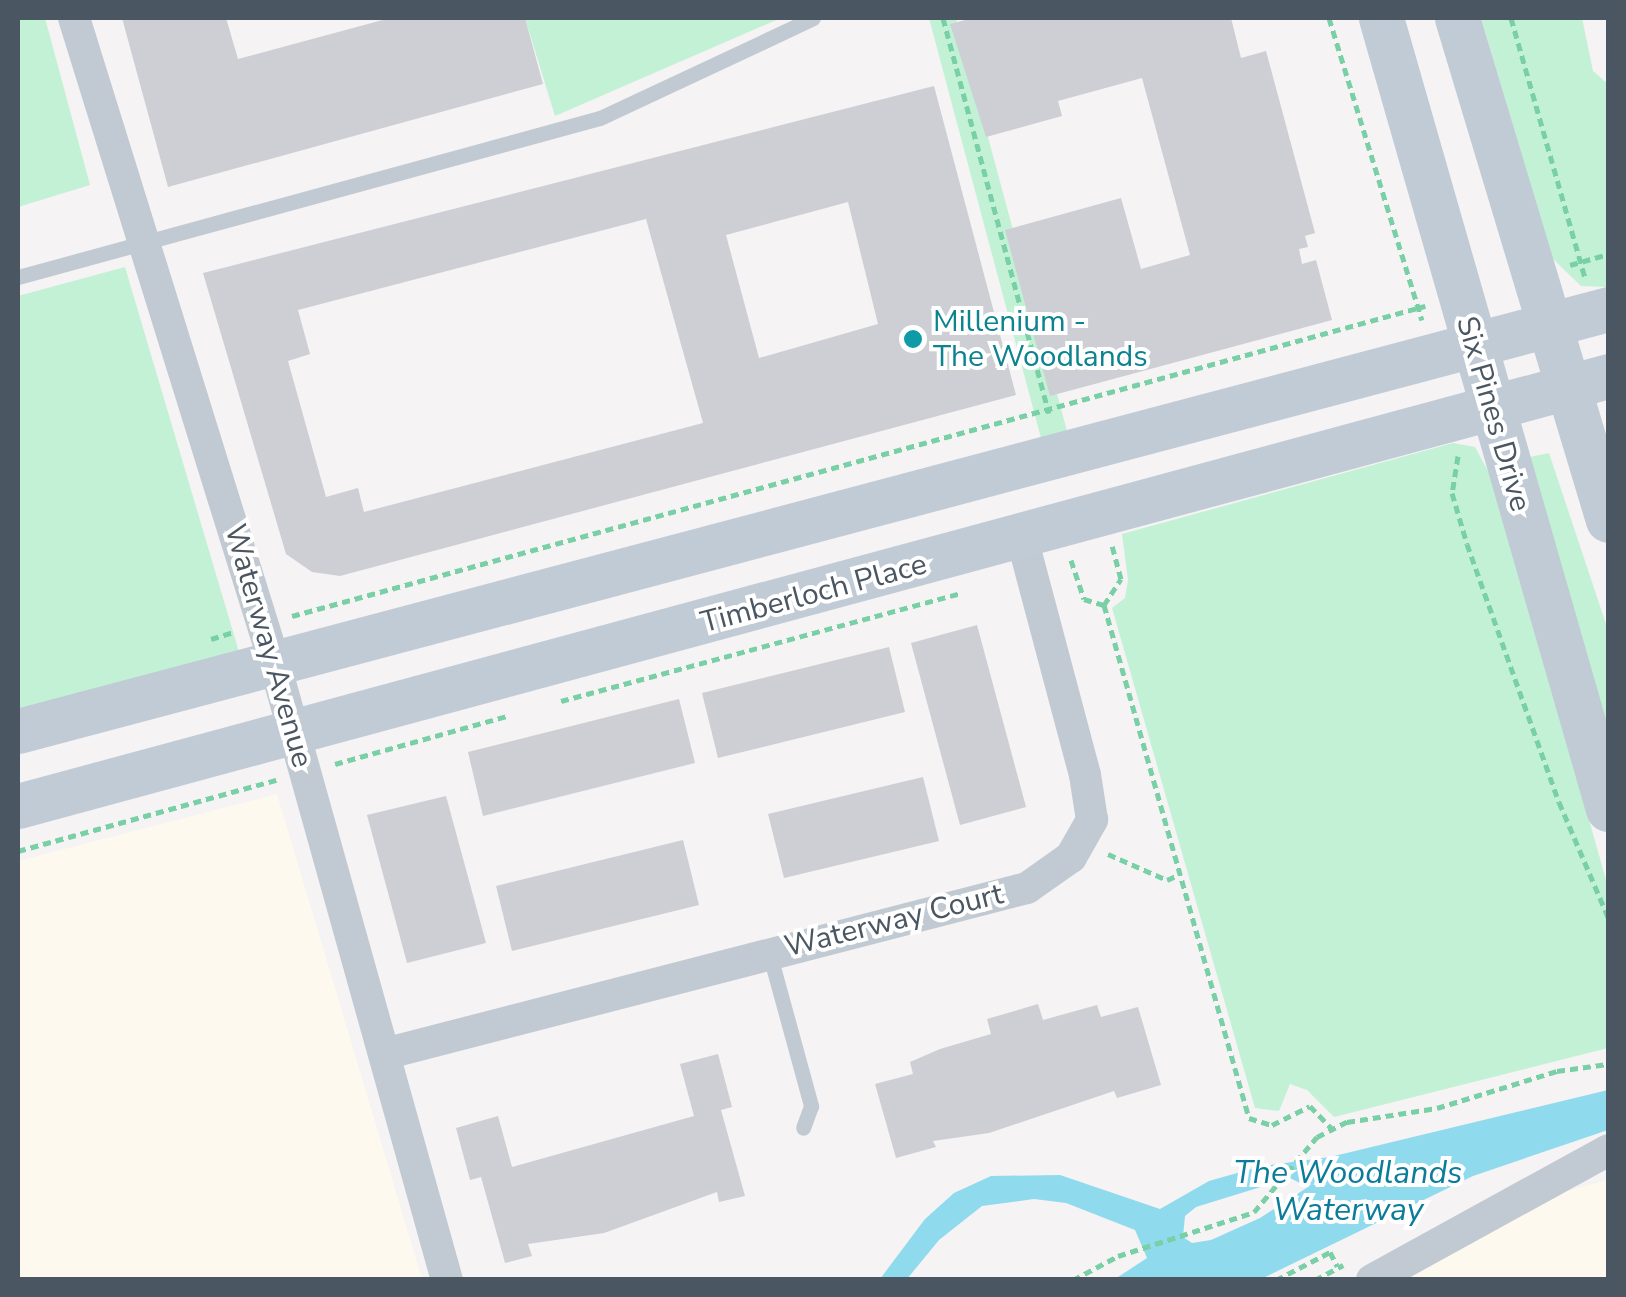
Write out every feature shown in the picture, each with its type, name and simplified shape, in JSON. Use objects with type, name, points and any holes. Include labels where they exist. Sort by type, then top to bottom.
[{"type":"street","name":"Waterway Avenue","points":[[74,18],[269,643],[388,1053],[446,1277]]},
{"type":"street","name":"Six Pines Drive","points":[[1381,18],[1452,350],[1490,408],[1608,809]]},
{"type":"street","points":[[1458,18],[1550,323],[1588,381],[1608,520]]},
{"type":"street","points":[[18,732],[269,643],[1054,434],[1452,350],[1601,310]]},
{"type":"street","name":"Timberloch Place","points":[[18,806],[299,752],[1054,551],[1447,420],[1588,381]]},
{"type":"street","points":[[1054,551],[1092,820],[1080,842]]},
{"type":"street","name":"Waterway Court","points":[[388,1053],[1027,888],[1071,856],[1080,842]]},
{"type":"street","points":[[1372,1280],[1608,1150]]},
{"type":"street","points":[[1508,1206],[1608,1172]]},
{"type":"lane","points":[[18,277],[600,118],[813,18]]},
{"type":"lane","points":[[768,952],[811,1106],[803,1128]]},
{"type":"path","points":[[943,18],[1054,434]]},
{"type":"path","points":[[1330,18],[1378,191],[1439,302],[1452,350]]},
{"type":"path","points":[[1511,18],[1581,262],[1601,310]]},
{"type":"path","points":[[1535,275],[1608,254]]},
{"type":"path","points":[[202,644],[269,643],[1054,434],[1439,302]]},
{"type":"path","points":[[1447,420],[1459,462],[1452,492],[1467,544],[1559,802],[1608,917]]},
{"type":"path","points":[[1098,552],[1112,549],[1121,579],[1104,605],[1249,1118],[1272,1125],[1310,1106],[1332,1129]]},
{"type":"path","points":[[1054,551],[1084,599],[1104,605]]},
{"type":"path","points":[[559,702],[964,592]]},
{"type":"path","points":[[18,851],[299,752],[521,712]]},
{"type":"path","points":[[1080,842],[1168,880],[1178,875]]},
{"type":"path","points":[[1073,1280],[1136,1250],[1254,1212],[1280,1186],[1317,1137],[1332,1129],[1436,1108],[1557,1071],[1608,1064]]},
{"type":"path","points":[[1276,1280],[1330,1252],[1338,1268]]},
{"type":"shaded area","points":[[277,794],[422,1279],[18,1279],[18,861]]},
{"type":"shaded area","points":[[1608,1180],[1608,1279],[1391,1279],[1567,1191]]},
{"type":"green space","points":[[18,18],[45,18],[90,185],[18,207]]},
{"type":"green space","points":[[525,18],[781,18],[555,116]]},
{"type":"green space","points":[[929,18],[956,18],[1067,431],[1041,438]]},
{"type":"green space","points":[[1481,18],[1582,18],[1593,71],[1608,84],[1608,287],[1581,286],[1552,258]]},
{"type":"green space","points":[[125,267],[239,652],[18,711],[18,296]]},
{"type":"green space","points":[[1453,443],[1475,447],[1494,482],[1608,887],[1608,1048],[1334,1117],[1307,1090],[1290,1084],[1279,1111],[1255,1108],[1112,608],[1125,598],[1128,580],[1122,534]]},
{"type":"green space","points":[[1549,453],[1608,630],[1608,752],[1525,458]]},
{"type":"water","name":"The Woodlands Waterway","points":[[1608,1090],[1608,1130],[1473,1176],[1261,1279],[1115,1279],[1147,1258],[1135,1230],[1066,1203],[1034,1199],[982,1206],[939,1240],[907,1279],[880,1279],[925,1219],[954,1193],[991,1176],[1060,1175],[1160,1209],[1209,1181],[1262,1166],[1330,1157]],"holes":[[[1290,1178],[1308,1187],[1260,1218],[1211,1240],[1192,1243],[1183,1237],[1185,1216],[1196,1207]]]},
{"type":"building","points":[[122,18],[226,18],[238,59],[390,18],[525,18],[543,84],[168,187]]},
{"type":"building","points":[[973,18],[1231,18],[1241,58],[1266,51],[1315,233],[1305,236],[1308,247],[1299,249],[1302,264],[1316,260],[1332,320],[1050,396],[1005,230],[1121,198],[1141,269],[1190,255],[1142,78],[1058,101],[1062,116],[986,137],[950,24]]},
{"type":"building","name":"Millenium - The Woodlands","points":[[934,86],[1016,395],[340,576],[312,572],[286,554],[203,273]],"holes":[[[848,202],[878,324],[759,358],[726,235]],[[646,219],[703,423],[364,512],[358,488],[326,497],[288,361],[310,354],[298,310]]]},
{"type":"building","points":[[977,625],[1026,807],[960,825],[911,643]]},
{"type":"building","points":[[889,647],[905,712],[718,758],[702,693]]},
{"type":"building","points":[[679,699],[695,763],[483,816],[468,752]]},
{"type":"building","points":[[923,777],[939,841],[784,878],[768,814]]},
{"type":"building","points":[[446,796],[486,943],[407,963],[367,815]]},
{"type":"building","points":[[683,840],[699,905],[512,951],[496,886]]},
{"type":"building","points":[[1038,1004],[1043,1020],[1097,1005],[1101,1017],[1138,1007],[1161,1085],[1117,1098],[1114,1091],[989,1133],[933,1141],[936,1147],[896,1158],[875,1084],[913,1074],[910,1062],[940,1049],[991,1034],[987,1019]]},
{"type":"building","points":[[718,1054],[732,1107],[721,1110],[745,1196],[719,1202],[717,1192],[604,1233],[528,1244],[532,1256],[505,1263],[481,1177],[470,1180],[456,1128],[498,1116],[512,1167],[694,1116],[680,1064]]},
{"type":"place","name":"Millenium - The Woodlands","points":[[913,339]]}]
